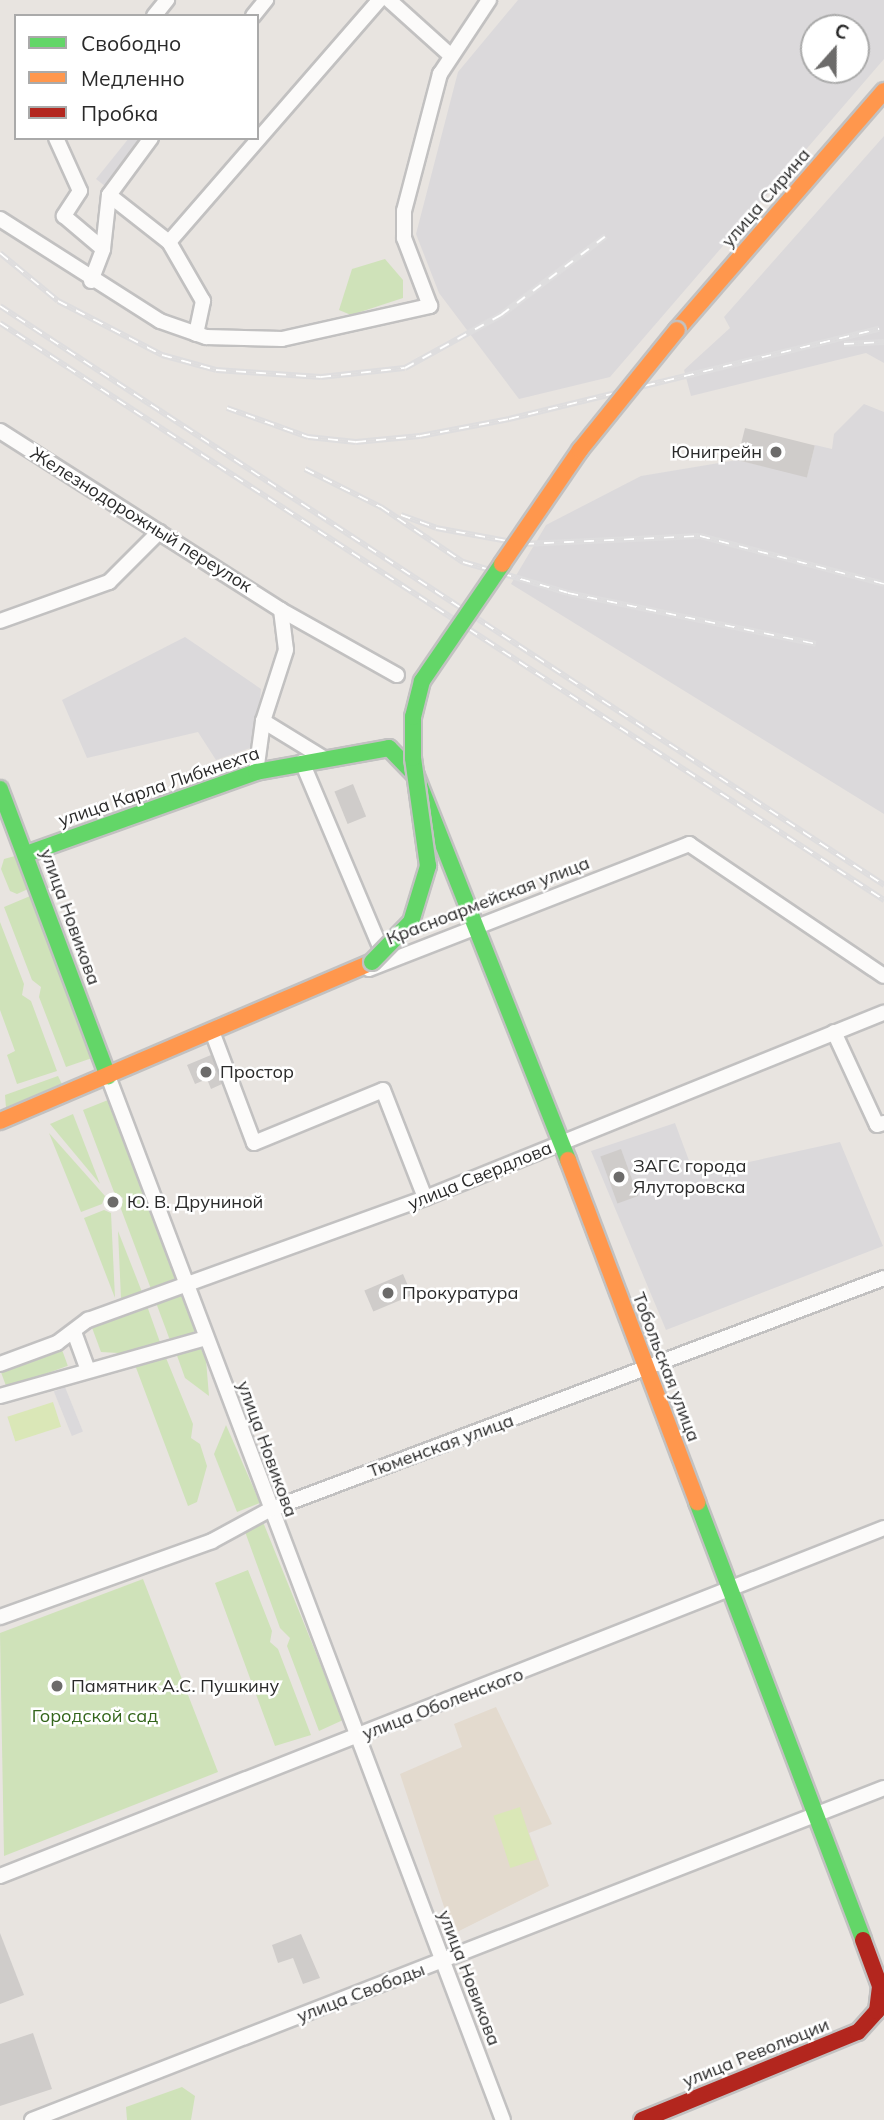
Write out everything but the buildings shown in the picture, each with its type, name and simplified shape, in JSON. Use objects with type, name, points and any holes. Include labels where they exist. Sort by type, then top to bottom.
[{"type":"street","points":[[156,14],[167,0]]},
{"type":"street","points":[[255,14],[266,0]]},
{"type":"street","points":[[259,138],[379,0]]},
{"type":"street","points":[[389,0],[449,54]]},
{"type":"street","points":[[0,219],[92,281],[160,321],[196,334],[228,341],[282,339],[430,306],[404,238],[404,211],[431,99],[449,54],[489,0]]},
{"type":"street","name":"улица Сирина","points":[[372,962],[411,922],[428,866],[413,758],[413,717],[422,681],[539,506],[677,330],[884,91]]},
{"type":"street","points":[[57,140],[80,191],[64,216],[103,249]]},
{"type":"street","points":[[92,281],[103,249],[109,194],[150,140]]},
{"type":"street","points":[[169,242],[258,140]]},
{"type":"street","points":[[109,194],[169,242],[203,301],[196,334]]},
{"type":"street","name":"Железнодорожный переулок","points":[[0,431],[281,610],[397,675]]},
{"type":"street","points":[[0,621],[109,582],[159,532]]},
{"type":"street","points":[[256,772],[263,721],[286,650],[281,610]]},
{"type":"street","points":[[263,721],[325,759]]},
{"type":"street","name":"улица Карла Либкнехта","points":[[26,854],[256,772],[389,748]]},
{"type":"street","name":"Тобольская улица","points":[[389,748],[416,776],[479,925],[817,1814],[880,1986],[877,2011]]},
{"type":"street","points":[[302,762],[379,944]]},
{"type":"street","name":"улица Новикова","points":[[0,789],[268,1510],[503,2120]]},
{"type":"street","name":"Красноармейская улица","points":[[0,1121],[302,996],[689,844],[884,976]]},
{"type":"street","name":"Красноармейская улица","points":[[302,996],[372,962]]},
{"type":"street","name":"улица Свердлова","points":[[0,1364],[74,1332],[88,1320],[187,1287],[425,1198],[884,1013]]},
{"type":"street","points":[[834,1032],[877,1125],[884,1123]]},
{"type":"street","points":[[214,1034],[254,1143],[383,1090],[425,1198]]},
{"type":"street","name":"Тюменская улица","points":[[0,1617],[212,1541],[268,1510],[884,1278]]},
{"type":"street","points":[[74,1332],[86,1368]]},
{"type":"street","points":[[0,1396],[86,1368],[103,1369],[206,1338]]},
{"type":"street","name":"улица Оболенского","points":[[0,1876],[357,1738],[884,1528]]},
{"type":"street","name":"улица Свободы","points":[[32,2120],[884,1788]]},
{"type":"street","name":"улица Революции","points":[[652,2118],[858,2032],[877,2011]]},
{"type":"shaded area","points":[[518,0],[884,0],[884,59],[870,75],[870,14],[800,14],[800,84],[862,84],[610,377],[519,399],[439,293],[416,234],[458,72]]},
{"type":"shaded area","points":[[884,136],[884,363],[866,353],[691,396],[684,370],[730,328],[724,317]]},
{"type":"shaded area","points":[[127,140],[141,140],[105,186],[96,179]]},
{"type":"shaded area","points":[[864,404],[884,412],[884,814],[511,584],[546,525],[641,476],[737,460],[807,476],[815,445],[832,449],[834,434]]},
{"type":"shaded area","points":[[185,637],[261,689],[256,746],[216,760],[198,732],[87,758],[62,700]]},
{"type":"shaded area","points":[[675,1123],[694,1174],[840,1142],[883,1246],[666,1330],[591,1151]]},
{"type":"shaded area","points":[[65,1387],[83,1432],[72,1436],[54,1391]]},
{"type":"shaded area","points":[[496,1707],[552,1824],[529,1833],[549,1886],[453,1934],[400,1774],[462,1747],[454,1724]]},
{"type":"green space","points":[[385,259],[403,280],[403,298],[351,315],[339,310],[352,269]]},
{"type":"green space","points":[[15,856],[28,889],[17,894],[10,891],[1,869],[4,859]]},
{"type":"green space","points":[[35,894],[95,1057],[66,1067],[39,997],[41,987],[32,980],[4,907]]},
{"type":"green space","points":[[0,922],[24,984],[22,995],[31,1001],[57,1071],[17,1084],[7,1055],[15,1051],[0,1010]]},
{"type":"green space","points":[[58,1076],[63,1086],[6,1108],[5,1095]]},
{"type":"green space","points":[[108,1100],[176,1280],[151,1289],[121,1209],[123,1198],[114,1192],[83,1110]]},
{"type":"green space","points":[[73,1114],[100,1184],[50,1124]]},
{"type":"green space","points":[[49,1133],[105,1196],[102,1204],[81,1212]]},
{"type":"green space","points":[[104,1210],[111,1213],[115,1298],[84,1218]]},
{"type":"green space","points":[[118,1231],[142,1292],[121,1299]]},
{"type":"green space","points":[[182,1292],[195,1331],[171,1343],[155,1300]]},
{"type":"green space","points":[[146,1303],[161,1345],[136,1354],[101,1352],[91,1325]]},
{"type":"green space","points":[[198,1342],[206,1360],[209,1396],[185,1378],[175,1350]]},
{"type":"green space","points":[[61,1347],[68,1366],[7,1388],[0,1369]]},
{"type":"green space","points":[[164,1353],[193,1424],[191,1438],[200,1444],[207,1466],[197,1502],[188,1506],[135,1365]]},
{"type":"green space","points":[[53,1402],[61,1427],[15,1442],[7,1417]]},
{"type":"green space","points":[[226,1425],[260,1503],[237,1512],[214,1454]]},
{"type":"green space","points":[[263,1522],[343,1720],[319,1731],[287,1646],[290,1638],[280,1628],[244,1529]]},
{"type":"green space","points":[[248,1570],[272,1631],[270,1642],[278,1649],[311,1735],[275,1746],[215,1583]]},
{"type":"green space","name":"Городской сад","points":[[143,1579],[218,1772],[4,1856],[0,1633]]},
{"type":"green space","points":[[520,1807],[537,1859],[510,1868],[493,1816]]},
{"type":"green space","points":[[182,2087],[195,2096],[191,2120],[127,2120],[126,2107]]},
{"type":"railway","points":[[0,253],[58,301],[162,355],[216,370],[321,377],[405,368],[501,315],[606,236]]},
{"type":"railway","points":[[0,306],[884,885]]},
{"type":"railway","points":[[0,323],[884,900]]},
{"type":"railway","points":[[227,408],[308,437],[356,442],[420,436],[509,419],[879,329]]},
{"type":"railway","points":[[844,344],[884,342]]},
{"type":"railway","points":[[305,469],[381,507],[463,562],[568,593],[816,644]]},
{"type":"railway","points":[[401,515],[436,528],[524,544],[700,536],[884,584]]},
{"type":"traffic: fast","points":[[372,962],[411,922],[428,866],[413,758],[413,717],[422,681],[502,564]]},
{"type":"traffic: fast","points":[[26,854],[256,772],[389,748],[416,776],[568,1160]]},
{"type":"traffic: fast","points":[[0,789],[108,1076]]},
{"type":"traffic: fast","points":[[697,1502],[863,1940]]},
{"type":"traffic: slow","points":[[677,330],[884,91]]},
{"type":"traffic: slow","points":[[502,564],[580,450],[677,330]]},
{"type":"traffic: slow","points":[[0,1121],[372,962]]},
{"type":"traffic: slow","points":[[568,1160],[697,1502]]},
{"type":"traffic: jam","points":[[642,2120],[858,2032],[877,2011],[880,1986],[863,1940]]},
{"type":"place","name":"Юнигрейн","points":[[776,452]]},
{"type":"place","name":"Простор","points":[[206,1072]]},
{"type":"place","name":"ЗАГС города Ялуторовска","points":[[619,1177]]},
{"type":"place","name":"Ю. В. Друниной","points":[[113,1202]]},
{"type":"place","name":"Прокуратура","points":[[388,1293]]},
{"type":"place","name":"Памятник А.С. Пушкину","points":[[57,1686]]}]
